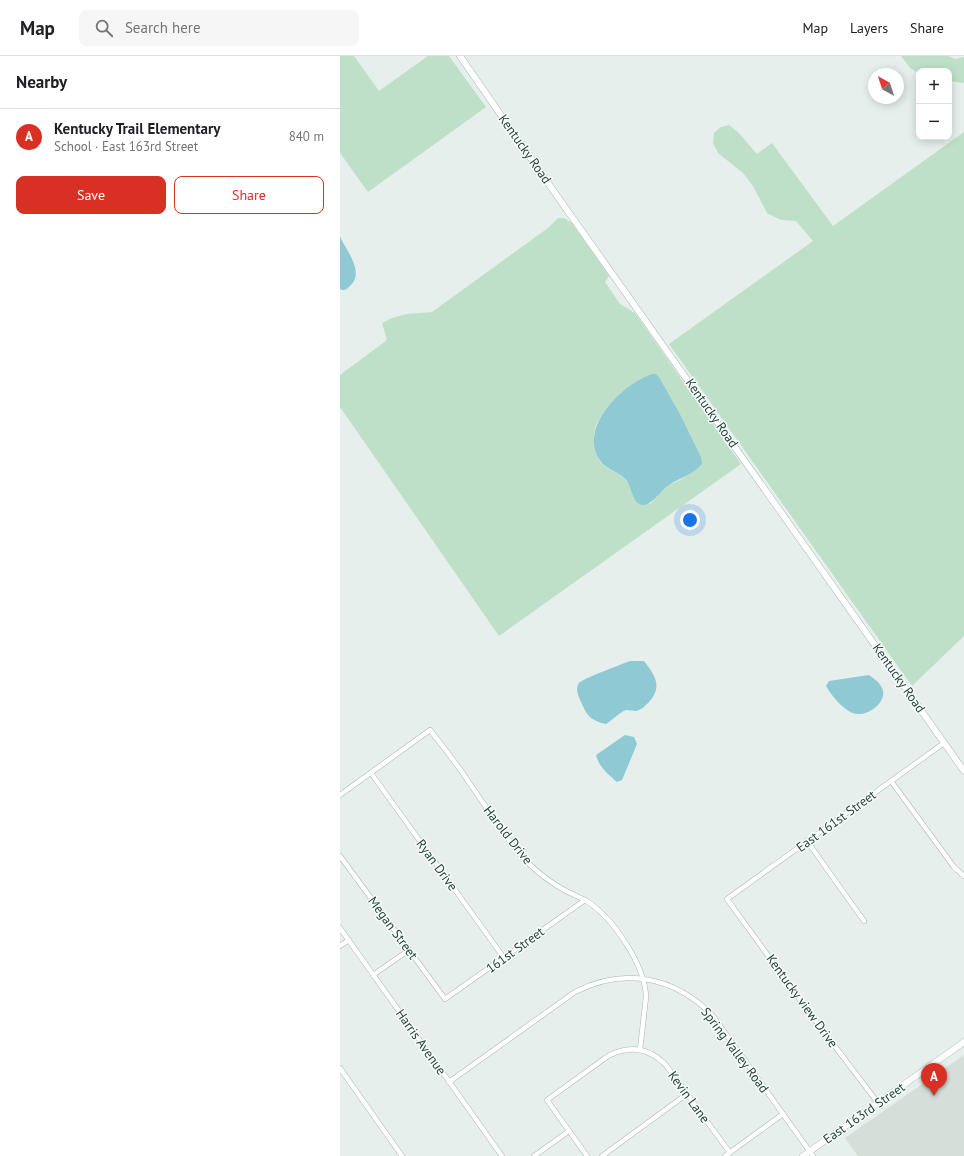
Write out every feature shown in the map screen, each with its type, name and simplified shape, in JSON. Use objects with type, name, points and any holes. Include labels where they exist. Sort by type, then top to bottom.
[{"type":"street","name":"Kentucky Road","points":[[460,56],[555,193],[964,771]]},
{"type":"street","name":"Harold Drive","points":[[371,773],[430,730],[469,782],[511,843],[525,860],[555,885],[585,900],[601,914],[621,936],[632,954],[644,979]]},
{"type":"street","name":"East 161st Street","points":[[727,899],[944,743]]},
{"type":"street","points":[[340,795],[371,773]]},
{"type":"street","name":"Ryan Drive","points":[[371,773],[504,958]]},
{"type":"street","points":[[891,782],[954,867],[964,876]]},
{"type":"street","points":[[807,841],[864,921]]},
{"type":"street","name":"Megan Street","points":[[340,856],[445,1000]]},
{"type":"street","name":"Kentucky view Drive","points":[[727,899],[878,1103]]},
{"type":"street","name":"161st Street","points":[[445,1000],[585,900]]},
{"type":"street","name":"Harris Avenue","points":[[340,928],[502,1156]]},
{"type":"street","points":[[340,946],[348,940]]},
{"type":"street","points":[[373,975],[409,950]]},
{"type":"street","name":"Spring Valley Road","points":[[449,1082],[575,992],[596,983],[609,980],[626,978],[644,979],[675,988],[694,999],[713,1016],[811,1154]]},
{"type":"street","points":[[640,1050],[646,997],[644,979]]},
{"type":"street","name":"East 163rd Street","points":[[803,1156],[811,1154],[878,1103],[964,1042]]},
{"type":"street","name":"Kevin Lane","points":[[569,1131],[547,1100],[608,1056],[622,1050],[640,1050],[648,1052],[661,1060],[730,1153]]},
{"type":"street","points":[[340,1068],[402,1156]]},
{"type":"street","points":[[602,1156],[687,1094]]},
{"type":"street","points":[[725,1156],[783,1114]]},
{"type":"street","points":[[534,1156],[569,1131],[587,1156]]},
{"type":"shaded area","points":[[964,1055],[964,1156],[858,1156],[845,1138]]},
{"type":"green space","points":[[340,56],[354,56],[379,91],[428,56],[449,56],[486,107],[368,192],[340,153]]},
{"type":"green space","points":[[901,56],[948,56],[955,59],[964,57],[964,83],[952,81],[952,68],[916,68],[916,71],[910,68]]},
{"type":"green space","points":[[729,125],[738,132],[757,154],[772,143],[833,226],[964,132],[964,636],[912,686],[669,344],[813,241],[796,221],[781,220],[767,213],[753,186],[743,173],[718,153],[713,143],[714,133],[721,127]]},
{"type":"green space","points":[[558,218],[564,218],[572,223],[609,276],[605,282],[620,304],[635,313],[741,464],[499,636],[340,407],[340,375],[387,340],[382,323],[392,318],[407,314],[432,312],[548,228]],"holes":[[[652,374],[659,377],[680,414],[701,457],[699,467],[680,480],[669,485],[650,504],[634,499],[627,481],[622,476],[608,469],[602,464],[595,452],[594,437],[595,428],[601,416],[620,394],[644,377]]]},
{"type":"water","points":[[340,237],[353,262],[356,275],[350,286],[343,290],[340,289]]},
{"type":"water","points":[[652,374],[656,374],[659,377],[680,414],[701,457],[702,464],[691,473],[673,482],[649,503],[643,505],[639,504],[634,499],[627,481],[621,475],[602,463],[594,446],[595,433],[599,420],[607,408],[629,387]]},
{"type":"water","points":[[630,661],[644,661],[651,671],[656,681],[656,691],[653,697],[641,709],[636,711],[626,710],[606,724],[598,722],[589,716],[579,698],[577,688],[579,683],[594,675]]},
{"type":"water","points":[[869,675],[880,685],[883,691],[883,696],[877,706],[863,714],[853,713],[844,708],[835,699],[826,686],[829,681]]},
{"type":"water","points":[[625,735],[634,737],[637,744],[622,780],[617,782],[602,767],[596,755]]},
{"type":"place","name":"Kentucky Trail Elementary","points":[[934,1096]]}]
